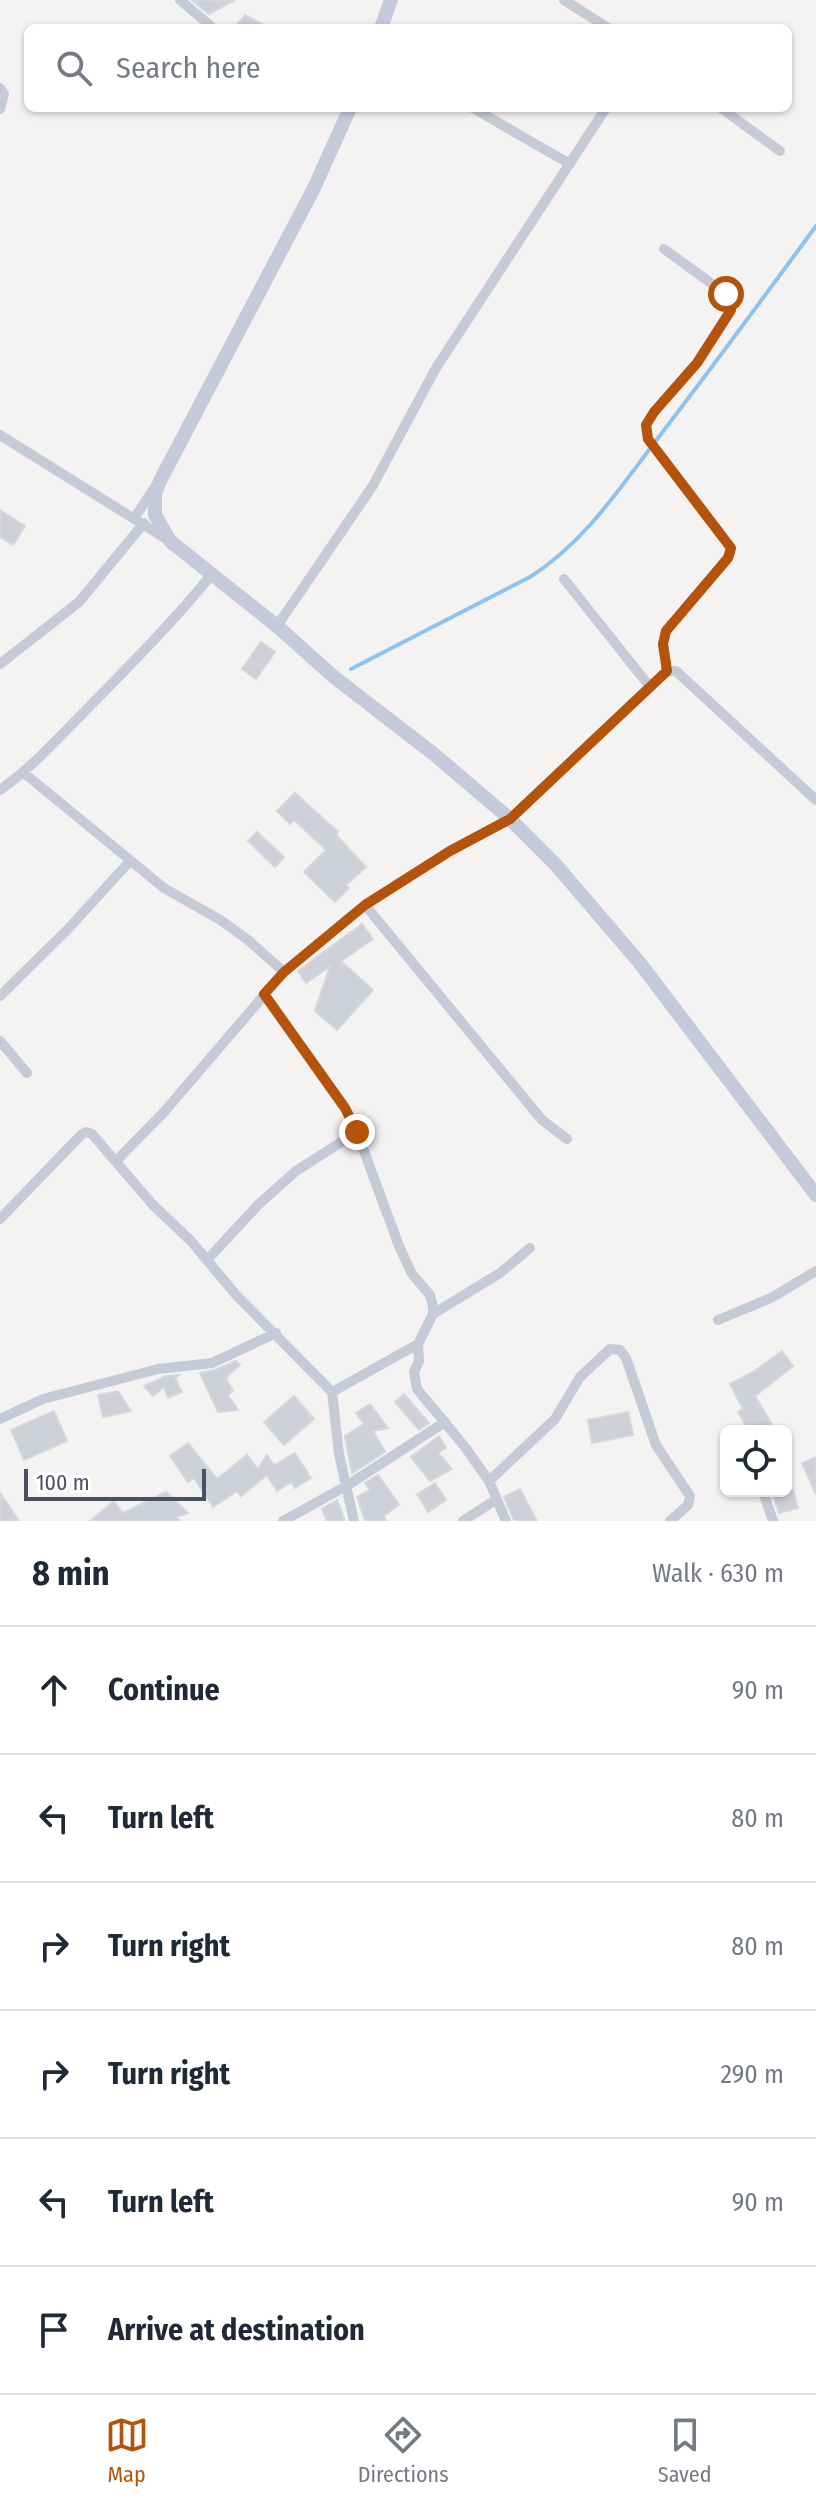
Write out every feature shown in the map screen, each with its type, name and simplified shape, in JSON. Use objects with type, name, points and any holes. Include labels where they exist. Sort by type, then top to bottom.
[{"type":"street","points":[[180,0],[208,24]]},
{"type":"street","points":[[382,24],[391,0]]},
{"type":"street","points":[[564,0],[602,24]]},
{"type":"street","points":[[0,88],[4,94],[0,109]]},
{"type":"street","points":[[0,664],[79,602],[140,520],[314,188],[343,112]]},
{"type":"street","points":[[480,112],[570,164]]},
{"type":"street","points":[[277,626],[372,487],[436,368],[603,112]]},
{"type":"street","points":[[726,112],[780,151]]},
{"type":"street","points":[[664,249],[726,294],[731,310],[697,363],[646,425],[648,439],[731,548],[728,558],[666,631],[663,644],[667,671]]},
{"type":"street","points":[[0,435],[170,541],[510,819],[564,874],[629,950],[816,1195]]},
{"type":"street","points":[[161,479],[155,493],[155,515],[170,541]]},
{"type":"street","points":[[0,790],[24,773],[178,616],[212,574]]},
{"type":"street","points":[[564,579],[650,687]]},
{"type":"street","points":[[117,1160],[164,1112],[284,972],[365,905],[450,851],[510,819],[667,671],[676,671],[816,800]]},
{"type":"street","points":[[24,773],[164,888],[248,940],[284,972]]},
{"type":"street","points":[[0,996],[49,949],[130,861]]},
{"type":"street","points":[[365,905],[542,1120],[567,1139]]},
{"type":"street","points":[[264,994],[345,1108],[357,1132],[399,1246],[412,1274],[430,1295],[433,1314]]},
{"type":"street","points":[[0,1041],[27,1073]]},
{"type":"street","points":[[207,1260],[259,1204],[296,1171],[357,1132]]},
{"type":"street","points":[[0,1219],[83,1133],[92,1134],[237,1296],[332,1392],[339,1454],[354,1521]]},
{"type":"street","points":[[506,1521],[489,1481],[417,1389],[414,1372],[419,1361],[418,1344],[433,1314],[500,1273],[530,1248]]},
{"type":"street","points":[[718,1320],[771,1298],[816,1271]]},
{"type":"street","points":[[0,1419],[43,1399],[158,1369],[212,1363],[276,1333]]},
{"type":"street","points":[[332,1392],[418,1344]]},
{"type":"street","points":[[489,1481],[555,1419],[580,1377],[610,1349],[620,1350],[626,1358],[656,1445],[690,1496],[688,1505],[670,1521]]},
{"type":"street","points":[[283,1521],[348,1485],[445,1422]]},
{"type":"street","points":[[765,1497],[773,1521]]},
{"type":"street","points":[[463,1521],[497,1499]]},
{"type":"building","points":[[192,0],[235,0],[209,14]]},
{"type":"building","points":[[245,15],[262,24],[237,24]]},
{"type":"building","points":[[0,510],[25,526],[13,545],[0,537]]},
{"type":"building","points":[[261,642],[275,652],[256,679],[242,669]]},
{"type":"building","points":[[295,793],[338,832],[336,835],[366,867],[346,885],[349,888],[335,902],[304,872],[326,850],[294,820],[290,824],[277,811]]},
{"type":"building","points":[[257,832],[284,857],[275,867],[248,841]]},
{"type":"building","points":[[362,924],[373,939],[341,961],[373,990],[337,1030],[315,1011],[330,966],[306,983],[298,971]]},
{"type":"building","points":[[782,1351],[793,1366],[755,1396],[772,1425],[746,1425],[738,1412],[743,1409],[730,1384]]},
{"type":"building","points":[[236,1361],[240,1365],[226,1378],[233,1391],[228,1395],[238,1410],[218,1412],[200,1373]]},
{"type":"building","points":[[179,1375],[175,1378],[182,1392],[168,1398],[164,1387],[153,1396],[144,1386],[166,1376]]},
{"type":"building","points":[[118,1391],[131,1411],[103,1417],[98,1395]]},
{"type":"building","points":[[404,1394],[429,1423],[419,1430],[395,1402]]},
{"type":"building","points":[[294,1396],[314,1419],[284,1445],[264,1422]]},
{"type":"building","points":[[370,1404],[388,1428],[373,1431],[385,1452],[352,1473],[345,1436],[364,1424],[356,1413]]},
{"type":"building","points":[[54,1411],[67,1441],[24,1460],[11,1430]]},
{"type":"building","points":[[628,1412],[633,1435],[592,1443],[588,1420]]},
{"type":"building","points":[[439,1436],[446,1448],[438,1453],[452,1469],[430,1481],[411,1457]]},
{"type":"building","points":[[188,1443],[217,1479],[247,1455],[258,1469],[267,1455],[274,1465],[295,1453],[311,1478],[295,1488],[291,1482],[277,1491],[267,1475],[241,1496],[237,1491],[213,1507],[194,1478],[188,1482],[170,1456]]},
{"type":"building","points":[[816,1457],[816,1494],[802,1463]]},
{"type":"building","points":[[378,1475],[399,1504],[384,1516],[386,1521],[365,1521],[357,1497],[370,1490],[365,1483]]},
{"type":"building","points":[[435,1483],[446,1500],[428,1512],[417,1494]]},
{"type":"building","points":[[520,1489],[537,1521],[515,1521],[513,1518],[504,1497]]},
{"type":"building","points":[[792,1490],[798,1508],[779,1513],[774,1497],[792,1497]]},
{"type":"building","points":[[166,1492],[188,1513],[176,1517],[180,1521],[90,1521],[114,1501],[123,1513]]},
{"type":"building","points":[[0,1493],[19,1521],[0,1521]]},
{"type":"building","points":[[337,1500],[345,1521],[327,1521],[322,1509]]},
{"type":"waterway","points":[[351,669],[530,577],[568,548],[615,495],[816,226]]},
{"type":"route","points":[[357,1132],[345,1108],[264,994],[284,972],[365,905],[450,851],[510,819],[667,671],[663,644],[666,631],[728,558],[731,548],[648,439],[646,425],[697,363],[726,320],[731,310],[726,294]]}]
